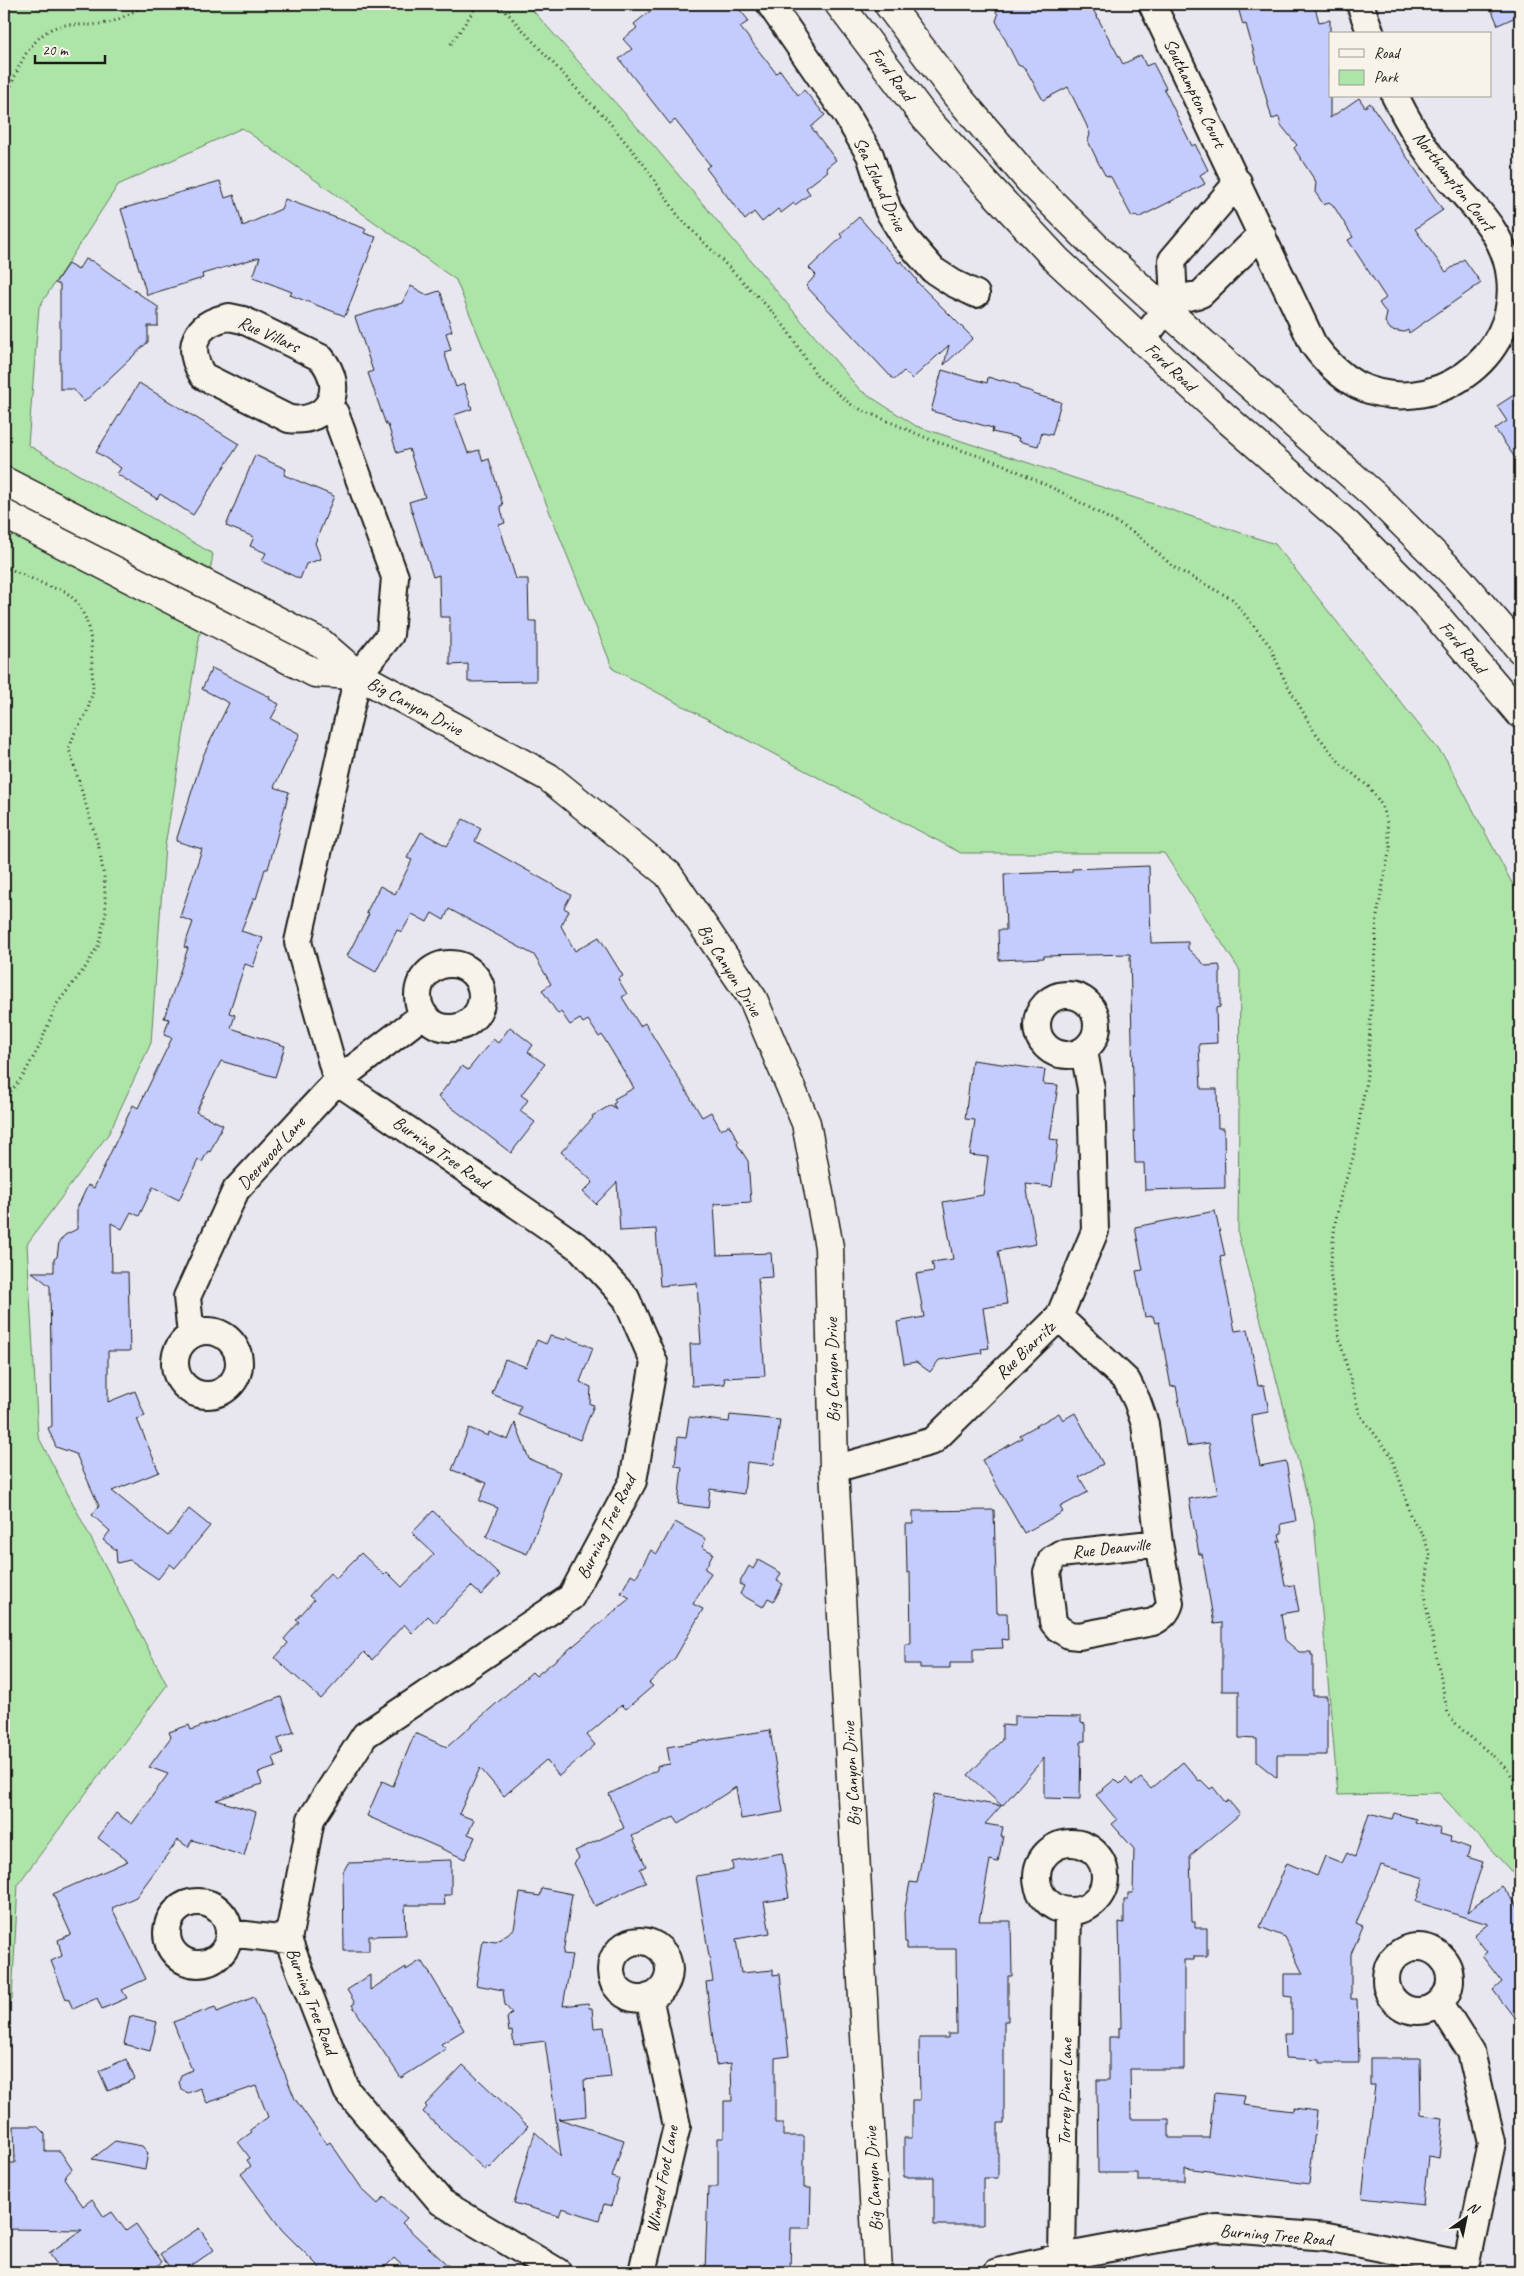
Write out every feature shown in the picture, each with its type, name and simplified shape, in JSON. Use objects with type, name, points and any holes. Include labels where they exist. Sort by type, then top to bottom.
[{"type":"street","name":"Sea Island Drive","points":[[770,4],[846,114],[870,155],[888,210],[905,238],[933,270],[953,283],[976,294]]},
{"type":"street","name":"Ford Road","points":[[839,4],[926,119],[1057,260],[1226,418],[1348,525],[1429,607],[1520,714]]},
{"type":"street","points":[[888,4],[957,96],[1029,180],[1104,255],[1170,305],[1374,495],[1457,577],[1520,649]]},
{"type":"street","name":"Southampton Court","points":[[1152,4],[1262,234]]},
{"type":"street","points":[[1360,4],[1370,32]]},
{"type":"street","name":"Northampton Court","points":[[1262,234],[1313,344],[1323,358],[1339,373],[1358,385],[1378,392],[1397,395],[1428,393],[1449,386],[1478,365],[1500,336],[1508,315],[1511,293],[1506,254],[1499,239],[1486,220],[1462,195],[1432,158],[1406,118],[1396,98]]},
{"type":"street","points":[[1170,305],[1172,260],[1238,182]]},
{"type":"street","points":[[1142,340],[1170,305],[1201,294],[1262,234]]},
{"type":"street","name":"Rue Villars","points":[[230,317],[243,320],[321,358],[330,369],[334,382],[333,396],[326,408],[316,417],[302,421],[289,419],[202,376],[195,364],[193,351],[196,337],[204,326],[216,319],[230,317]]},
{"type":"street","points":[[326,408],[335,413],[394,577],[390,634],[358,676],[298,942],[337,1080]]},
{"type":"street","name":"Big Canyon Drive","points":[[4,481],[321,643],[358,676],[548,777],[668,874],[753,999],[806,1123],[829,1247],[834,1469],[878,2272]]},
{"type":"street","name":"Big Canyon Drive","points":[[4,514],[315,673],[358,676]]},
{"type":"street","name":"Deerwood Lane","points":[[191,1335],[186,1297],[236,1190],[337,1080],[423,1014]]},
{"type":"street","name":"Rue Biarritz","points":[[834,1469],[932,1440],[1059,1317],[1095,1231],[1091,1089],[1084,1051]]},
{"type":"street","name":"Burning Tree Road","points":[[337,1080],[581,1249],[626,1298],[654,1362],[633,1481],[571,1597],[365,1735],[311,1819],[288,1940],[347,2091],[441,2202],[558,2272]]},
{"type":"street","name":"Rue Deauville","points":[[1059,1317],[1127,1381],[1137,1401],[1145,1424],[1159,1543],[1170,1603],[1168,1610],[1153,1622],[1079,1636],[1069,1635],[1053,1622],[1047,1572],[1052,1559],[1060,1554],[1159,1543]]},
{"type":"street","name":"Torrey Pines Lane","points":[[1064,2264],[1068,1911]]},
{"type":"street","points":[[229,1933],[288,1940]]},
{"type":"street","name":"Winged Foot Lane","points":[[642,2272],[677,2126],[649,1997]]},
{"type":"street","points":[[1440,2003],[1471,2052],[1492,2142],[1466,2269]]},
{"type":"street","name":"Burning Tree Road","points":[[997,2272],[1064,2264],[1216,2228],[1328,2237],[1466,2269]]},
{"type":"path","points":[[4,99],[20,62],[31,46],[56,25],[66,23],[107,23],[149,4]]},
{"type":"path","points":[[452,44],[478,4]]},
{"type":"path","points":[[500,4],[585,98],[605,117],[644,166],[679,217],[768,307],[785,327],[817,376],[852,406],[920,435],[1002,464],[1063,493],[1135,533],[1175,568],[1232,599],[1270,646],[1285,681],[1314,731],[1340,763],[1370,788],[1381,804],[1387,823],[1390,847],[1377,916],[1368,1075],[1353,1158],[1341,1195],[1335,1224],[1330,1270],[1339,1337],[1360,1415],[1390,1454],[1410,1515],[1424,1537],[1430,1555],[1424,1595],[1448,1714],[1459,1730],[1501,1762],[1514,1776],[1520,1790]]},
{"type":"path","points":[[4,566],[50,587],[65,591],[77,602],[86,619],[91,640],[93,691],[87,712],[75,732],[68,749],[99,848],[104,877],[106,913],[98,946],[85,968],[56,1005],[40,1046],[23,1076],[4,1100]]},
{"type":"green space","points":[[4,4],[527,4],[654,146],[860,390],[916,426],[1275,544],[1446,759],[1520,898],[1520,1881],[1439,1793],[1338,1795],[1314,1522],[1238,1234],[1240,971],[1164,853],[961,853],[613,669],[456,280],[242,128],[118,185],[39,307],[28,445],[213,554],[165,846],[151,1043],[109,1133],[27,1244],[38,1436],[167,1685],[18,1884],[12,1999],[4,2010]]},
{"type":"building","points":[[659,4],[735,4],[749,21],[740,27],[776,73],[780,70],[798,95],[804,90],[825,115],[811,127],[836,160],[826,168],[828,171],[806,188],[810,194],[781,213],[778,209],[762,222],[754,212],[745,220],[706,168],[710,165],[675,120],[670,124],[619,59],[632,49],[623,39],[637,28],[634,24]]},
{"type":"building","points":[[992,4],[1090,4],[1123,64],[1141,55],[1146,66],[1153,63],[1192,146],[1195,144],[1208,170],[1200,175],[1205,184],[1138,218],[1136,215],[1132,217],[1111,177],[1105,175],[1098,162],[1088,141],[1090,134],[1086,124],[1068,87],[1043,100],[1025,68],[1018,65],[996,21],[998,15]]},
{"type":"building","points":[[1237,4],[1314,4],[1319,22],[1330,20],[1330,118],[1359,98],[1365,107],[1370,103],[1443,210],[1415,229],[1446,272],[1464,259],[1481,283],[1409,333],[1408,330],[1404,332],[1391,330],[1385,322],[1387,314],[1379,303],[1386,298],[1348,240],[1353,237],[1333,205],[1329,202],[1324,205],[1315,192],[1316,182],[1294,148],[1297,145],[1281,125],[1279,117],[1272,119],[1246,24],[1243,25]]},
{"type":"building","points":[[1489,4],[1520,4],[1520,15],[1498,25]]},
{"type":"building","points":[[220,181],[225,198],[234,195],[243,226],[281,209],[285,199],[366,229],[364,233],[376,237],[345,316],[290,295],[292,292],[253,277],[260,257],[202,274],[203,278],[147,295],[121,209]]},
{"type":"building","points":[[859,217],[899,263],[901,261],[916,281],[973,338],[944,365],[949,345],[912,379],[904,371],[894,380],[806,286],[816,275],[809,268],[842,237],[840,234]]},
{"type":"building","points":[[85,259],[92,261],[158,307],[158,326],[148,326],[148,342],[84,402],[73,389],[60,389],[60,285],[55,283],[68,264],[78,270]]},
{"type":"building","points":[[411,286],[427,295],[439,291],[441,293],[452,331],[446,333],[451,350],[444,352],[456,387],[464,384],[472,409],[454,415],[468,453],[479,450],[483,461],[489,459],[503,505],[500,506],[505,523],[499,525],[516,579],[528,579],[529,621],[536,621],[536,681],[468,682],[468,664],[450,665],[450,617],[440,617],[439,575],[433,577],[409,502],[425,497],[409,449],[397,453],[388,425],[386,425],[368,373],[373,371],[355,317],[402,303]]},
{"type":"building","points":[[942,370],[987,383],[988,377],[1002,380],[1019,385],[1019,388],[1033,392],[1033,394],[1061,402],[1052,435],[1042,433],[1038,446],[1018,441],[1019,438],[992,432],[993,428],[931,411]]},
{"type":"building","points":[[139,383],[239,444],[193,515],[160,494],[157,499],[117,474],[121,468],[96,452]]},
{"type":"building","points":[[1520,391],[1520,465],[1495,429],[1507,421],[1497,406]]},
{"type":"building","points":[[255,455],[286,469],[284,475],[334,496],[315,543],[321,559],[306,564],[300,579],[262,561],[266,553],[250,546],[254,537],[226,526]]},
{"type":"building","points":[[212,668],[270,697],[269,699],[279,704],[271,719],[300,734],[274,787],[289,792],[268,869],[265,869],[256,899],[254,898],[241,931],[263,938],[253,967],[245,964],[229,1013],[235,1015],[231,1028],[285,1046],[275,1077],[221,1061],[196,1112],[223,1125],[210,1152],[208,1151],[202,1162],[198,1160],[179,1200],[153,1187],[139,1216],[131,1212],[122,1229],[111,1223],[112,1272],[128,1272],[130,1351],[108,1351],[108,1402],[135,1391],[145,1416],[137,1419],[159,1472],[112,1491],[168,1536],[189,1509],[210,1526],[175,1568],[170,1564],[158,1579],[130,1560],[117,1563],[116,1550],[103,1540],[110,1531],[92,1515],[99,1506],[76,1454],[56,1447],[48,1428],[52,1426],[50,1286],[32,1272],[54,1272],[54,1259],[57,1257],[59,1242],[65,1235],[77,1229],[77,1208],[88,1185],[94,1188],[133,1105],[138,1108],[172,1038],[164,1035],[169,1019],[164,1018],[188,948],[184,947],[193,922],[180,917],[202,849],[176,841],[203,756],[229,703],[202,689]]},
{"type":"building","points":[[463,819],[481,828],[475,841],[571,895],[564,908],[569,911],[561,926],[575,951],[599,937],[623,976],[618,979],[627,994],[622,997],[640,1026],[645,1023],[702,1117],[711,1112],[721,1130],[729,1125],[739,1142],[737,1144],[748,1161],[751,1202],[714,1204],[717,1255],[771,1253],[773,1277],[758,1278],[765,1376],[724,1378],[725,1384],[692,1386],[690,1344],[701,1344],[697,1283],[660,1286],[656,1229],[620,1231],[617,1182],[596,1204],[583,1192],[593,1182],[561,1152],[593,1118],[592,1116],[611,1105],[616,1109],[613,1104],[616,1102],[614,1099],[634,1088],[602,1035],[599,1037],[588,1020],[583,1023],[580,1019],[570,1025],[561,1012],[558,1014],[542,990],[551,984],[534,955],[449,909],[444,920],[432,913],[427,922],[412,914],[402,932],[397,930],[376,972],[347,956],[369,914],[366,913],[380,886],[395,894],[412,860],[407,858],[421,832],[447,846]]},
{"type":"building","points":[[1149,866],[1151,943],[1188,942],[1188,949],[1206,966],[1219,965],[1220,968],[1220,1007],[1216,1008],[1217,1043],[1199,1044],[1201,1089],[1217,1089],[1218,1128],[1224,1128],[1225,1188],[1145,1190],[1144,1163],[1135,1163],[1130,954],[1044,956],[1044,958],[999,960],[998,930],[1006,930],[1004,874],[1072,872],[1072,869]]},
{"type":"building","points":[[510,1027],[533,1045],[528,1052],[545,1064],[521,1095],[528,1100],[520,1111],[535,1122],[511,1153],[438,1097],[462,1066],[468,1070],[493,1039],[498,1043]]},
{"type":"building","points":[[972,1060],[1045,1070],[1043,1084],[1058,1085],[1050,1139],[1058,1140],[1052,1187],[1026,1184],[1036,1244],[998,1251],[1007,1304],[983,1308],[989,1348],[981,1349],[982,1353],[939,1360],[930,1372],[916,1362],[904,1364],[897,1322],[924,1317],[916,1274],[934,1271],[932,1262],[953,1259],[943,1202],[983,1195],[988,1157],[970,1155],[975,1120],[965,1119]]},
{"type":"building","points":[[1215,1211],[1225,1256],[1220,1257],[1235,1331],[1248,1329],[1258,1386],[1264,1385],[1269,1412],[1251,1415],[1260,1466],[1286,1461],[1296,1521],[1281,1524],[1282,1533],[1279,1534],[1281,1541],[1278,1541],[1285,1586],[1294,1585],[1299,1611],[1281,1614],[1285,1640],[1299,1652],[1311,1652],[1311,1655],[1313,1655],[1313,1696],[1327,1696],[1327,1755],[1277,1755],[1277,1778],[1257,1762],[1257,1739],[1239,1738],[1239,1691],[1222,1691],[1222,1623],[1214,1624],[1202,1554],[1199,1554],[1189,1499],[1218,1494],[1209,1443],[1187,1446],[1176,1386],[1171,1387],[1159,1322],[1155,1323],[1153,1316],[1145,1317],[1136,1271],[1143,1270],[1135,1227]]},
{"type":"building","points":[[550,1336],[566,1340],[567,1337],[593,1348],[580,1382],[591,1387],[590,1404],[594,1405],[580,1440],[518,1415],[521,1406],[492,1394],[505,1359],[526,1367],[537,1340],[546,1344]]},
{"type":"building","points":[[1059,1413],[1063,1420],[1075,1413],[1103,1464],[1079,1477],[1088,1492],[1060,1507],[1063,1512],[1024,1533],[982,1460],[1022,1438],[1020,1435]]},
{"type":"building","points":[[730,1415],[780,1420],[774,1465],[747,1462],[744,1494],[710,1489],[708,1508],[678,1504],[682,1467],[675,1466],[678,1437],[686,1438],[689,1417],[729,1422]]},
{"type":"building","points":[[515,1423],[529,1459],[560,1472],[527,1554],[486,1537],[498,1508],[479,1501],[487,1483],[452,1470],[469,1428],[488,1436],[489,1432],[508,1440]]},
{"type":"building","points":[[994,1510],[997,1613],[1007,1613],[1008,1640],[1002,1639],[1003,1648],[973,1649],[973,1663],[950,1663],[950,1668],[920,1668],[920,1664],[905,1664],[905,1644],[911,1644],[910,1572],[907,1573],[906,1524],[913,1524],[913,1511]]},
{"type":"building","points":[[433,1511],[500,1575],[481,1595],[471,1586],[435,1623],[428,1616],[412,1633],[404,1624],[372,1660],[364,1652],[321,1699],[275,1658],[288,1643],[284,1639],[299,1622],[296,1620],[314,1600],[309,1596],[330,1573],[336,1578],[361,1553],[384,1575],[387,1572],[402,1587],[434,1554],[412,1533]]},
{"type":"building","points":[[675,1522],[706,1539],[702,1547],[713,1553],[705,1569],[711,1573],[693,1604],[703,1609],[675,1658],[649,1683],[653,1686],[626,1709],[622,1705],[587,1735],[595,1745],[559,1776],[546,1760],[504,1796],[480,1768],[459,1814],[474,1820],[468,1834],[475,1837],[465,1859],[367,1816],[382,1781],[393,1786],[415,1733],[447,1747],[532,1672],[536,1676],[630,1598],[621,1593],[631,1574],[636,1577],[651,1550],[657,1554]]},
{"type":"building","points":[[758,1560],[781,1573],[777,1581],[783,1584],[774,1601],[768,1598],[763,1607],[740,1594],[744,1586],[739,1584],[749,1566],[753,1569]]},
{"type":"building","points":[[281,1697],[294,1732],[278,1738],[283,1753],[273,1757],[276,1767],[258,1773],[262,1784],[216,1800],[256,1812],[244,1856],[192,1840],[188,1847],[178,1840],[136,1897],[112,1908],[146,1979],[122,1990],[127,1998],[102,2009],[97,1998],[73,2009],[68,1998],[66,1999],[51,1961],[62,1956],[58,1940],[71,1934],[53,1894],[128,1861],[98,1838],[116,1813],[132,1824],[168,1774],[149,1767],[171,1737],[169,1732],[189,1725],[191,1730]]},
{"type":"building","points":[[1014,1716],[1081,1717],[1081,1723],[1085,1724],[1085,1741],[1081,1741],[1080,1799],[1044,1798],[1044,1758],[1002,1806],[968,1775],[1002,1740],[1002,1725],[1014,1726]]},
{"type":"building","points":[[770,1730],[783,1812],[741,1819],[736,1787],[679,1824],[674,1817],[632,1836],[646,1866],[640,1869],[646,1882],[595,1906],[574,1863],[579,1858],[575,1851],[624,1828],[609,1794],[657,1770],[657,1766],[670,1764],[667,1747]]},
{"type":"building","points":[[1183,1762],[1199,1781],[1201,1780],[1210,1789],[1213,1787],[1225,1802],[1228,1800],[1240,1814],[1190,1856],[1192,1922],[1195,1922],[1195,1928],[1207,1928],[1207,1956],[1194,1956],[1194,1960],[1184,1960],[1184,2069],[1130,2069],[1131,2119],[1169,2119],[1169,2138],[1209,2138],[1214,2093],[1245,2096],[1243,2105],[1293,2111],[1294,2108],[1317,2111],[1309,2184],[1185,2168],[1185,2181],[1138,2181],[1138,2173],[1098,2173],[1097,2080],[1109,2080],[1109,2037],[1119,2037],[1119,2028],[1121,2028],[1119,1922],[1124,1923],[1124,1900],[1128,1900],[1128,1893],[1133,1893],[1134,1849],[1112,1824],[1117,1820],[1096,1795],[1115,1779],[1120,1784],[1126,1778],[1132,1785],[1141,1778],[1151,1789]]},
{"type":"building","points":[[934,1794],[1001,1806],[985,1824],[1003,1827],[1001,1836],[1003,1836],[998,1862],[990,1860],[979,1921],[1011,1921],[1012,1976],[1008,1976],[1008,2021],[1004,2021],[1004,2123],[998,2123],[998,2178],[983,2178],[983,2225],[934,2225],[934,2177],[904,2177],[904,2138],[912,2138],[912,2100],[920,2100],[919,2038],[948,2038],[948,2034],[957,2034],[956,1949],[907,1949],[907,1942],[905,1942],[904,1913],[910,1882],[917,1883]]},
{"type":"building","points":[[1369,1813],[1392,1819],[1394,1813],[1416,1819],[1415,1822],[1441,1829],[1440,1834],[1451,1837],[1450,1841],[1470,1848],[1467,1857],[1483,1862],[1467,1912],[1502,1886],[1520,1910],[1520,2025],[1493,1990],[1502,1982],[1482,1956],[1487,1952],[1474,1935],[1488,1924],[1416,1902],[1424,1878],[1381,1865],[1356,1923],[1363,1926],[1351,1954],[1351,1999],[1357,1999],[1359,2063],[1320,2063],[1320,2060],[1285,2058],[1284,2034],[1292,2034],[1292,1997],[1284,1996],[1284,1974],[1303,1974],[1285,1937],[1260,1927],[1287,1863],[1317,1876],[1325,1856],[1342,1863],[1347,1853],[1355,1857]]},
{"type":"building","points":[[782,1853],[789,1898],[764,1902],[770,1933],[736,1939],[741,1973],[773,1970],[773,1975],[780,1974],[789,2056],[775,2058],[775,2123],[783,2123],[783,2136],[804,2136],[804,2188],[811,2188],[810,2228],[791,2228],[790,2272],[705,2272],[708,2187],[718,2187],[718,2138],[724,2138],[724,2101],[732,2101],[731,2063],[716,2065],[706,1982],[713,1981],[696,1876],[733,1870],[732,1862]]},
{"type":"building","points":[[451,1860],[451,1895],[444,1895],[445,1905],[405,1905],[406,1935],[369,1936],[369,1951],[344,1951],[343,1872],[348,1863]]},
{"type":"building","points":[[542,1888],[572,1894],[563,1954],[572,1955],[563,2006],[588,2003],[589,2008],[592,2008],[594,2028],[604,2027],[611,2077],[584,2080],[586,2116],[559,2119],[624,2140],[612,2177],[619,2179],[611,2206],[604,2204],[599,2220],[562,2208],[559,2216],[514,2203],[535,2132],[561,2156],[545,2041],[514,2045],[512,2031],[509,2032],[507,2018],[512,2013],[505,2005],[503,1990],[476,1985],[483,1940],[496,1942],[514,1929],[520,1893],[540,1896]]},
{"type":"building","points":[[420,1961],[421,1963],[423,1962],[464,2030],[441,2044],[446,2049],[401,2078],[352,2005],[355,2003],[347,1990],[370,1975],[370,1990],[406,1967],[406,1970]]},
{"type":"building","points":[[254,1997],[295,2099],[327,2144],[330,2142],[363,2190],[378,2204],[384,2197],[407,2218],[402,2223],[455,2272],[409,2272],[394,2258],[380,2272],[324,2272],[282,2230],[241,2174],[251,2166],[247,2160],[250,2158],[238,2142],[252,2132],[250,2130],[268,2117],[256,2086],[207,2103],[200,2088],[188,2093],[181,2089],[179,2082],[181,2075],[192,2070],[173,2022],[215,2007],[217,2012]]},
{"type":"building","points":[[130,2016],[157,2022],[150,2051],[124,2044]]},
{"type":"building","points":[[1370,2058],[1420,2058],[1421,2115],[1443,2118],[1439,2158],[1428,2156],[1423,2205],[1362,2198],[1375,2085],[1370,2085]]},
{"type":"building","points":[[126,2059],[135,2079],[108,2091],[99,2071]]},
{"type":"building","points":[[463,2065],[528,2126],[485,2170],[423,2112],[427,2107],[425,2105]]},
{"type":"building","points":[[14,2126],[37,2126],[45,2134],[45,2151],[60,2151],[72,2169],[64,2178],[83,2206],[92,2199],[104,2217],[112,2212],[126,2231],[136,2224],[162,2262],[148,2272],[62,2272],[49,2253],[82,2230],[4,2229],[4,2163],[15,2163]]},
{"type":"building","points":[[115,2141],[142,2146],[148,2153],[145,2169],[92,2159]]},
{"type":"building","points":[[199,2228],[214,2250],[182,2272],[173,2272],[160,2254]]}]
